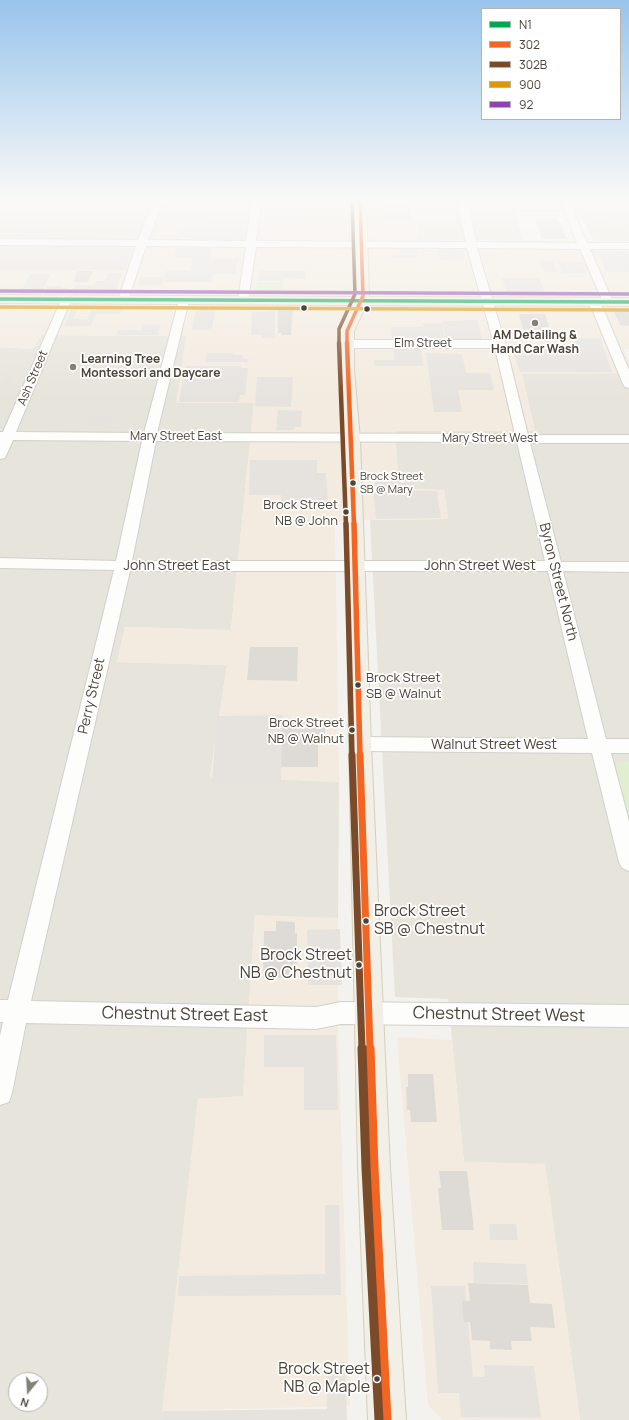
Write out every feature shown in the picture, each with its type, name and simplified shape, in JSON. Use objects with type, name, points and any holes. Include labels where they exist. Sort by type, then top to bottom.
[{"type":"main road","points":[[363,266],[362,301],[353,315],[347,330],[347,370],[352,439],[360,744],[374,1168],[387,1420]]},
{"type":"main road","points":[[0,299],[629,302]]},
{"type":"main road","points":[[311,301],[342,307],[353,315]]},
{"type":"street","points":[[123,300],[134,266]]},
{"type":"street","points":[[243,301],[248,266]]},
{"type":"street","name":"Byron Street North","points":[[476,266],[499,344],[629,862]]},
{"type":"street","points":[[593,266],[608,302]]},
{"type":"street","name":"Ash Street","points":[[0,455],[4,436],[66,300]]},
{"type":"street","name":"Perry Street","points":[[0,1093],[8,1011],[123,566],[150,436],[184,300]]},
{"type":"street","points":[[592,302],[597,308],[629,384]]},
{"type":"street","name":"Elm Street","points":[[347,344],[499,344]]},
{"type":"street","name":"Mary Street East","points":[[4,436],[150,436],[352,439]]},
{"type":"street","name":"Mary Street West","points":[[352,439],[629,439]]},
{"type":"street","name":"John Street East","points":[[0,563],[123,566],[355,565]]},
{"type":"street","name":"John Street West","points":[[355,565],[629,567]]},
{"type":"street","name":"Walnut Street West","points":[[360,744],[629,746]]},
{"type":"street","name":"Chestnut Street East","points":[[8,1011],[316,1018],[342,1013],[369,1013]]},
{"type":"street","name":"Chestnut Street West","points":[[369,1013],[629,1016]]},
{"type":"shaded area","points":[[0,266],[130,266],[125,270],[0,270]]},
{"type":"shaded area","points":[[126,266],[629,266],[629,349],[624,350],[629,362],[629,373],[522,374],[535,431],[395,431],[399,488],[444,490],[448,519],[335,522],[339,782],[210,777],[227,665],[117,662],[125,627],[231,630],[254,403],[176,403],[186,336],[41,335],[33,349],[0,347],[0,270],[125,270]]},
{"type":"shaded area","points":[[191,266],[237,266],[235,274],[213,274],[211,282],[164,282],[167,270],[190,270]]},
{"type":"shaded area","points":[[542,266],[555,266],[557,272],[544,272]]},
{"type":"shaded area","points":[[560,266],[584,266],[587,273],[563,273]]},
{"type":"shaded area","points":[[604,266],[629,266],[629,272],[607,272]]},
{"type":"shaded area","points":[[259,271],[306,271],[306,279],[284,278],[284,281],[257,281]]},
{"type":"shaded area","points":[[108,273],[122,273],[115,295],[72,295],[75,285],[94,285],[96,281],[105,281]]},
{"type":"shaded area","points":[[30,274],[50,274],[41,295],[20,295]]},
{"type":"shaded area","points":[[141,277],[164,277],[162,285],[138,285]]},
{"type":"shaded area","points":[[502,278],[539,278],[546,296],[508,296]]},
{"type":"shaded area","points":[[47,286],[62,286],[62,288],[68,288],[66,294],[44,295]]},
{"type":"shaded area","points":[[73,305],[123,306],[120,314],[96,314],[91,326],[64,326]],"holes":[[[78,308],[92,308],[88,319],[73,319]]]},
{"type":"shaded area","points":[[196,309],[215,309],[212,330],[192,330]]},
{"type":"shaded area","points":[[275,311],[275,338],[262,338],[262,335],[251,335],[252,312]]},
{"type":"shaded area","points":[[477,320],[482,339],[446,339],[442,321]]},
{"type":"shaded area","points":[[422,323],[442,323],[445,340],[392,340],[391,327],[423,327]]},
{"type":"shaded area","points":[[143,325],[160,325],[158,335],[116,335],[118,330],[142,330]]},
{"type":"shaded area","points":[[41,335],[186,336],[254,403],[231,630],[125,627],[117,662],[227,665],[210,776],[339,782],[338,918],[255,916],[243,1097],[198,1099],[162,1420],[0,1420],[0,347],[33,349]]},
{"type":"shaded area","points":[[571,338],[600,338],[612,372],[520,372],[511,345],[574,345]]},
{"type":"shaded area","points":[[393,348],[421,348],[424,366],[375,366],[374,360],[394,360]]},
{"type":"shaded area","points":[[207,353],[233,353],[233,355],[243,355],[243,359],[249,359],[248,362],[205,362]]},
{"type":"shaded area","points":[[426,353],[462,354],[466,373],[490,373],[494,390],[458,390],[462,412],[434,412]]},
{"type":"shaded area","points":[[13,362],[20,362],[9,385],[2,385]]},
{"type":"shaded area","points":[[186,366],[241,366],[241,368],[248,368],[245,395],[240,395],[239,402],[179,402]]},
{"type":"shaded area","points":[[629,373],[629,1420],[580,1420],[545,1164],[464,1162],[448,999],[395,997],[370,520],[448,519],[444,490],[399,489],[395,431],[535,431],[522,374]]},
{"type":"shaded area","points":[[257,377],[293,377],[291,407],[255,406]]},
{"type":"shaded area","points":[[278,410],[302,411],[301,427],[295,427],[294,430],[276,430]]},
{"type":"shaded area","points":[[89,415],[114,415],[111,428],[85,428]]},
{"type":"shaded area","points":[[250,460],[317,460],[317,473],[326,473],[328,503],[281,503],[281,495],[249,495]]},
{"type":"shaded area","points":[[374,473],[411,474],[412,487],[375,486]]},
{"type":"shaded area","points":[[373,490],[437,491],[441,518],[376,519]]},
{"type":"shaded area","points":[[282,715],[281,783],[212,783],[217,716]]},
{"type":"shaded area","points":[[255,915],[338,918],[338,1029],[350,1406],[162,1411],[198,1099],[243,1096]]},
{"type":"shaded area","points":[[340,929],[342,985],[308,985],[307,930]]},
{"type":"shaded area","points":[[264,1035],[336,1035],[338,1110],[304,1110],[304,1067],[264,1067]]},
{"type":"shaded area","points":[[397,1037],[452,1040],[464,1162],[545,1164],[580,1420],[443,1420],[428,1405]]},
{"type":"shaded area","points":[[325,1205],[339,1205],[341,1295],[178,1296],[179,1276],[325,1274]]},
{"type":"shaded area","points":[[489,1224],[516,1224],[518,1240],[490,1240]]},
{"type":"shaded area","points":[[473,1262],[526,1264],[528,1284],[474,1283]]},
{"type":"shaded area","points":[[431,1286],[465,1286],[473,1377],[485,1377],[484,1365],[534,1366],[541,1418],[461,1417],[459,1393],[438,1393]]},
{"type":"shaded area","points":[[326,1362],[345,1362],[347,1420],[162,1420],[163,1411],[327,1409]]},
{"type":"green space","points":[[257,282],[282,282],[281,294],[256,294]]},
{"type":"green space","points":[[617,762],[629,762],[629,821],[615,772]]},
{"type":"building","points":[[78,271],[93,271],[88,282],[73,282]]},
{"type":"building","points":[[278,307],[293,307],[291,335],[281,335],[282,333],[278,333]]},
{"type":"building","points":[[614,312],[629,312],[629,326],[620,325]]},
{"type":"building","name":"AM Detailing & Hand Car Wash","points":[[519,314],[545,314],[549,327],[541,327],[542,330],[523,329]]},
{"type":"building","points":[[250,647],[298,647],[297,681],[247,680]]},
{"type":"building","points":[[282,722],[325,722],[325,735],[318,735],[318,767],[281,767]]},
{"type":"building","points":[[276,921],[295,922],[295,933],[297,933],[297,975],[282,976],[282,978],[263,978],[264,931],[276,931]]},
{"type":"building","points":[[408,1074],[433,1074],[437,1122],[411,1122],[410,1110],[407,1110],[406,1087],[408,1087]]},
{"type":"building","points":[[439,1171],[467,1171],[474,1230],[442,1230],[438,1188],[441,1188]]},
{"type":"building","points":[[468,1283],[528,1285],[530,1303],[552,1304],[555,1328],[530,1327],[532,1341],[511,1341],[512,1350],[490,1349],[490,1341],[472,1340],[470,1322],[464,1322],[462,1301],[470,1301]]},
{"type":"transit line","name":"302B","points":[[354,266],[355,294],[339,329],[339,370],[344,439],[352,744],[366,1168],[379,1420]]},
{"type":"transit line","name":"302","points":[[362,266],[363,296],[347,331],[347,370],[352,439],[360,744],[374,1168],[387,1420]]},
{"type":"transit line","name":"92","points":[[0,291],[629,294]]},
{"type":"transit line","name":"N1","points":[[0,299],[629,302]]},
{"type":"transit line","name":"900","points":[[0,307],[629,310]]},
{"type":"place","name":"AM Detailing & Hand Car Wash","points":[[535,323]]},
{"type":"place","name":"Learning Tree Montessori and Daycare","points":[[73,367]]},
{"type":"place","name":"Brock Street SB @ Mary","points":[[353,483]]},
{"type":"place","name":"Brock Street NB @ John","points":[[346,512]]},
{"type":"place","name":"Brock Street SB @ Walnut","points":[[358,685]]},
{"type":"place","name":"Brock Street NB @ Walnut","points":[[352,730]]},
{"type":"place","name":"Brock Street SB @ Chestnut","points":[[366,921]]},
{"type":"place","name":"Brock Street NB @ Chestnut","points":[[359,965]]},
{"type":"place","name":"Brock Street NB @ Maple","points":[[377,1379]]}]
